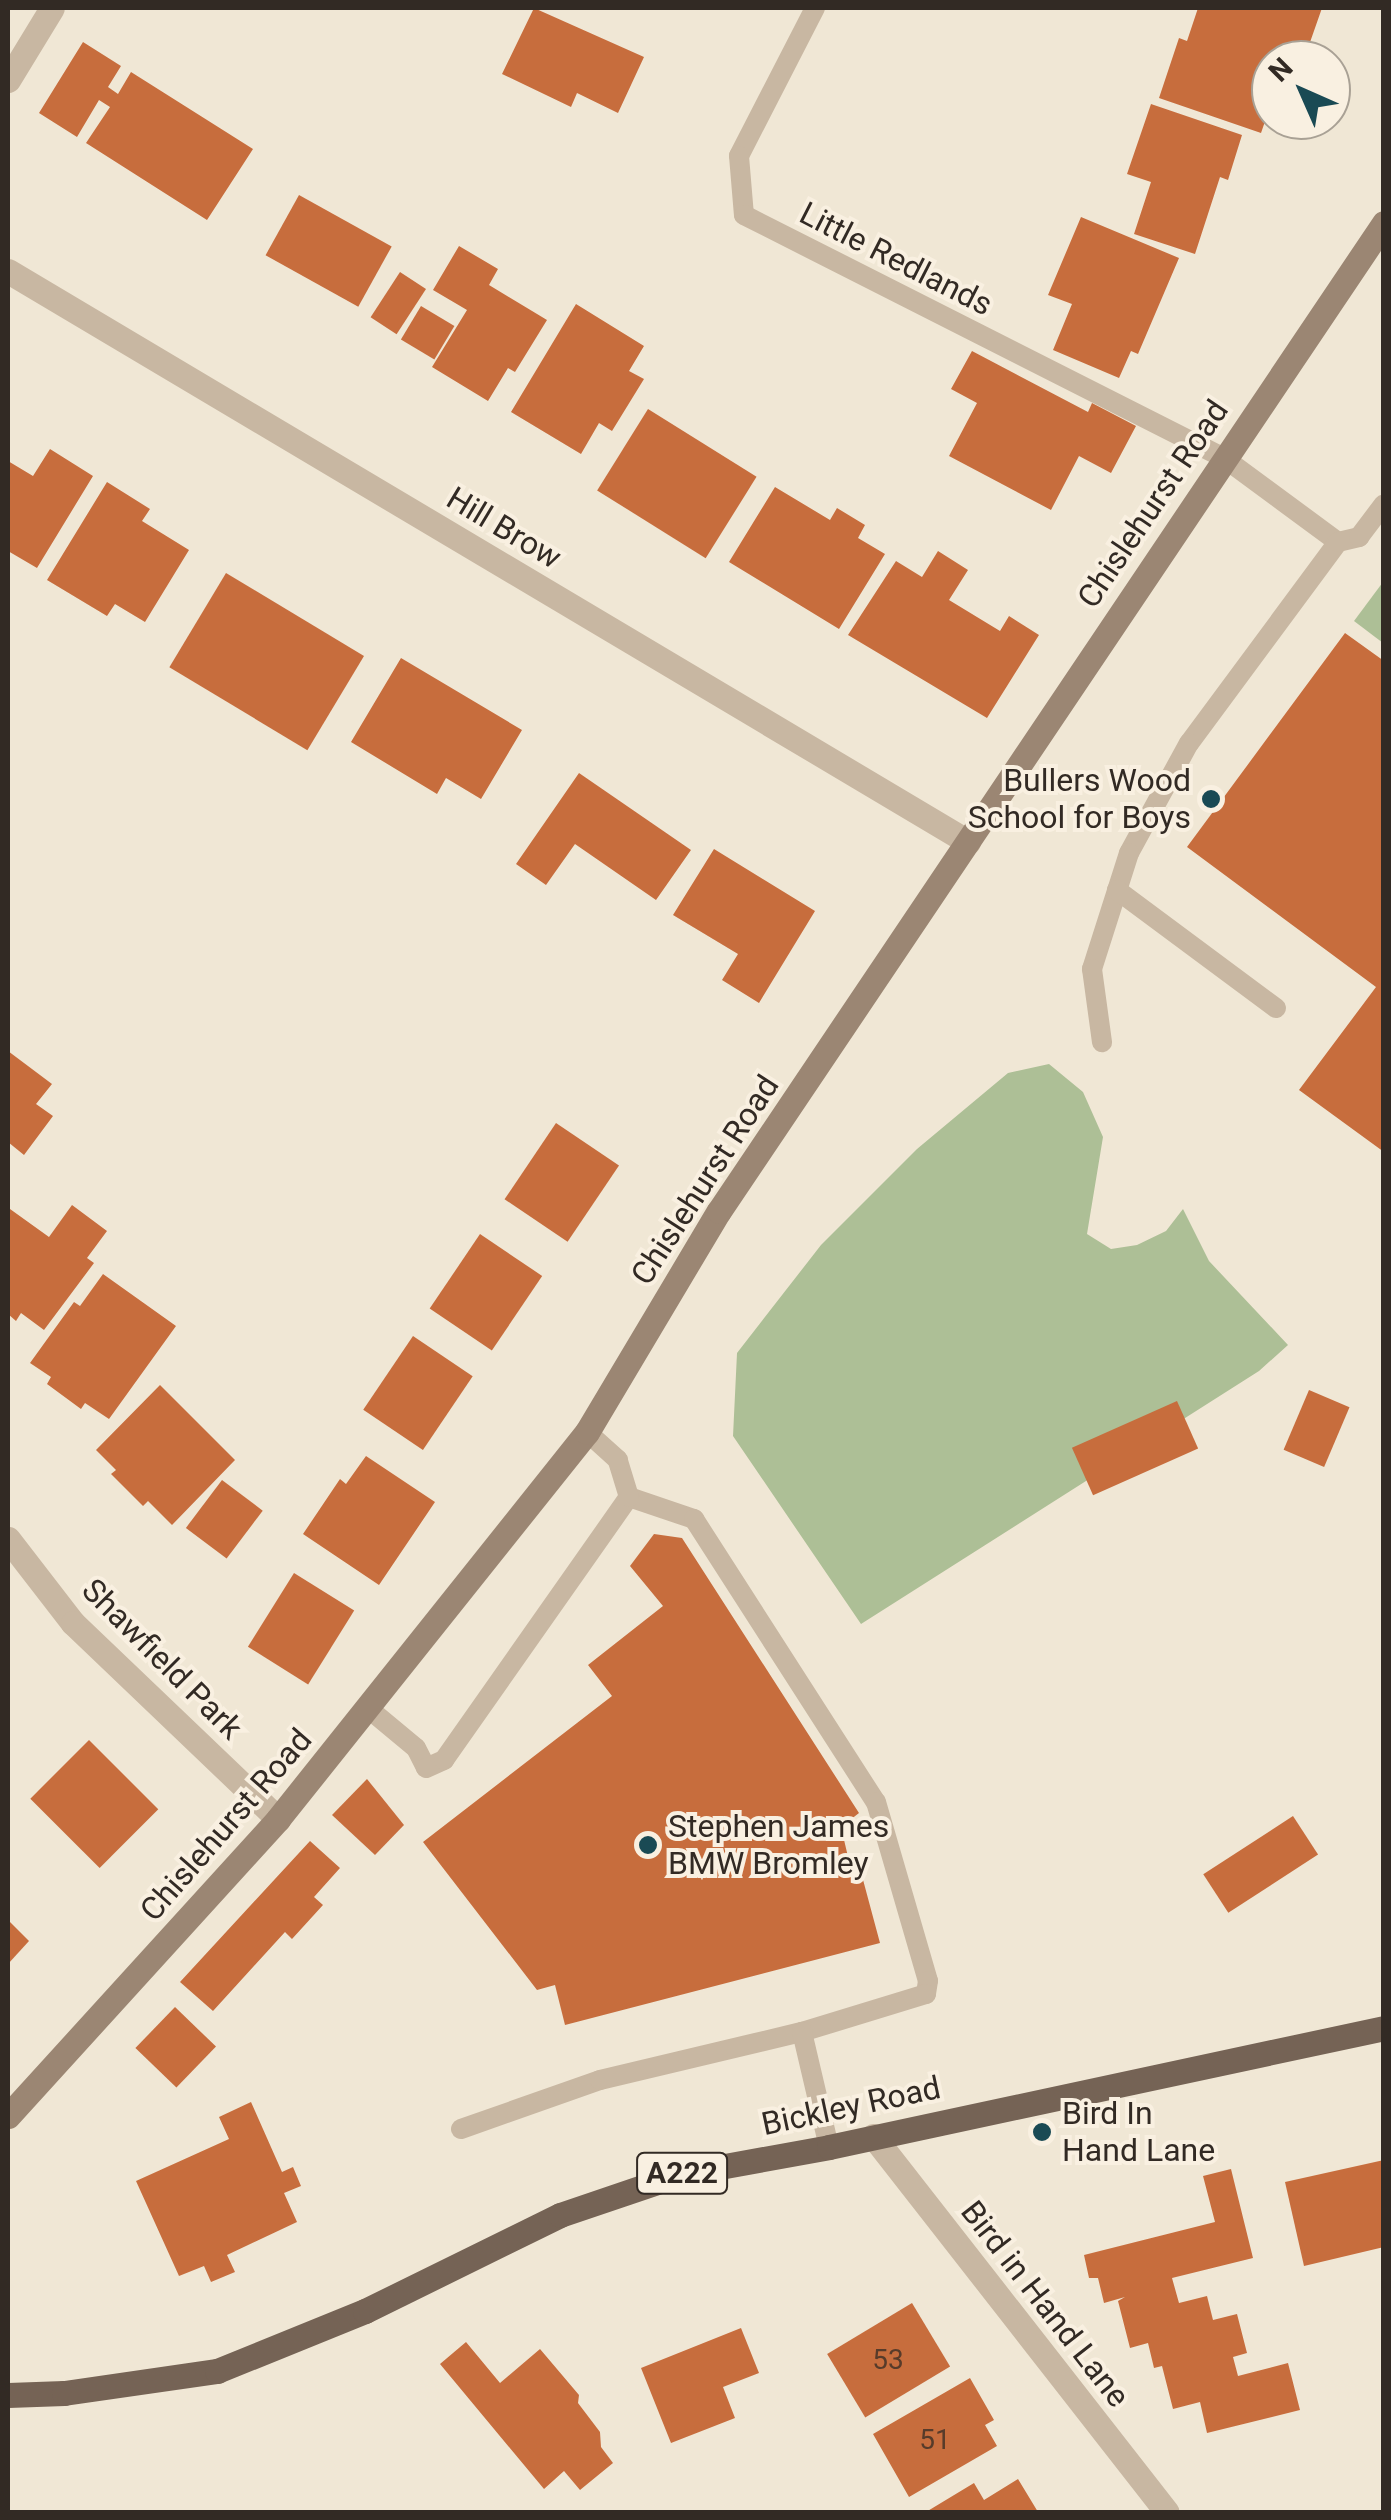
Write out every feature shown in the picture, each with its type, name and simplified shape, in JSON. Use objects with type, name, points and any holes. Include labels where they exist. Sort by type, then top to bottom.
[{"type":"main road","name":"Chislehurst Road","points":[[8,2116],[278,1819],[369,1710],[587,1432],[719,1211],[1384,222]]},
{"type":"main road","name":"Bickley Road","points":[[8,2396],[64,2393],[217,2371],[365,2311],[560,2216],[681,2174],[1384,2028]]},
{"type":"street","points":[[8,80],[52,8]]},
{"type":"street","name":"Hill Brow","points":[[8,271],[968,842]]},
{"type":"street","name":"Shawfield Park","points":[[8,1538],[73,1623],[278,1819]]},
{"type":"street","name":"Bird in Hand Lane","points":[[872,2136],[1167,2512]]},
{"type":"lane","name":"Little Redlands","points":[[815,8],[739,156],[744,215],[1224,458]]},
{"type":"lane","points":[[1224,458],[1338,542]]},
{"type":"lane","points":[[1102,1042],[1092,970],[1129,853],[1189,744],[1338,542],[1360,536],[1384,504]]},
{"type":"lane","points":[[1117,890],[1276,1008]]},
{"type":"lane","points":[[587,1432],[618,1460],[629,1497]]},
{"type":"lane","points":[[369,1710],[416,1748],[426,1768],[437,1766],[629,1497]]},
{"type":"lane","points":[[461,2129],[600,2080],[802,2032],[926,1994],[928,1981],[876,1802],[694,1520],[629,1497]]},
{"type":"lane","points":[[802,2032],[829,2146]]},
{"type":"green space","points":[[1383,582],[1383,643],[1354,621]]},
{"type":"green space","points":[[1049,1064],[1083,1092],[1103,1137],[1087,1234],[1111,1249],[1137,1245],[1166,1231],[1183,1209],[1209,1261],[1288,1345],[1259,1371],[861,1624],[733,1436],[737,1353],[821,1245],[917,1149],[1008,1073]]},
{"type":"building","points":[[534,8],[644,57],[618,113],[577,93],[571,107],[502,74]]},
{"type":"building","points":[[1198,8],[1322,8],[1311,40],[1251,40],[1251,130],[1159,98],[1179,38],[1187,41]]},
{"type":"building","points":[[83,42],[121,66],[108,87],[118,94],[131,72],[253,149],[207,220],[86,143],[110,107],[99,100],[77,137],[39,113]]},
{"type":"building","points":[[1151,104],[1242,135],[1228,180],[1220,177],[1195,254],[1134,234],[1151,182],[1127,174]]},
{"type":"building","points":[[299,195],[392,246],[358,307],[266,255]]},
{"type":"building","points":[[1081,217],[1179,258],[1138,354],[1131,351],[1119,378],[1053,350],[1072,304],[1048,295]]},
{"type":"building","points":[[459,246],[498,269],[489,285],[547,320],[515,372],[508,368],[488,401],[432,367],[467,310],[433,290]]},
{"type":"building","points":[[400,272],[426,289],[397,334],[371,317]]},
{"type":"building","points":[[576,304],[644,346],[629,371],[644,379],[612,431],[599,423],[581,454],[511,412]]},
{"type":"building","points":[[421,306],[454,326],[434,360],[401,339]]},
{"type":"building","points":[[972,351],[1088,412],[1092,403],[1136,426],[1111,473],[1079,456],[1051,510],[949,456],[977,403],[951,389]]},
{"type":"building","points":[[648,409],[757,477],[706,558],[597,490]]},
{"type":"building","points":[[50,449],[93,476],[37,568],[8,551],[8,461],[33,476]]},
{"type":"building","points":[[107,482],[150,509],[142,521],[189,550],[145,622],[115,604],[107,616],[47,580]]},
{"type":"building","points":[[775,487],[830,520],[837,508],[865,525],[858,538],[885,554],[839,629],[729,562]]},
{"type":"building","points":[[938,551],[968,570],[949,600],[1000,631],[1009,616],[1039,635],[987,718],[848,635],[896,561],[922,577]]},
{"type":"building","points":[[226,573],[364,656],[307,750],[169,667]]},
{"type":"building","points":[[1345,633],[1384,661],[1384,1152],[1299,1090],[1376,987],[1187,847]]},
{"type":"building","points":[[401,658],[522,730],[481,799],[446,778],[437,794],[351,742]]},
{"type":"building","points":[[579,773],[691,850],[656,900],[575,844],[546,885],[516,864]]},
{"type":"building","points":[[714,849],[815,911],[759,1003],[722,980],[738,954],[673,915]]},
{"type":"building","points":[[8,1051],[52,1084],[36,1104],[53,1116],[24,1155],[8,1142]]},
{"type":"building","points":[[556,1123],[619,1165],[568,1242],[505,1199]]},
{"type":"building","points":[[72,1205],[107,1231],[87,1258],[94,1263],[44,1330],[21,1313],[16,1321],[8,1314],[8,1212],[10,1209],[49,1237]]},
{"type":"building","points":[[480,1234],[542,1276],[492,1351],[430,1309]]},
{"type":"building","points":[[103,1274],[176,1326],[109,1419],[85,1403],[81,1409],[47,1384],[51,1377],[30,1363],[74,1302],[80,1306]]},
{"type":"building","points":[[413,1336],[473,1376],[423,1450],[363,1410]]},
{"type":"building","points":[[160,1385],[235,1460],[172,1525],[148,1501],[143,1506],[111,1474],[116,1470],[96,1450]]},
{"type":"building","points":[[1309,1390],[1350,1407],[1324,1467],[1284,1450]]},
{"type":"building","points":[[1177,1401],[1198,1449],[1093,1495],[1072,1448]]},
{"type":"building","points":[[366,1456],[435,1502],[379,1585],[303,1534],[340,1479],[346,1484]]},
{"type":"building","points":[[222,1480],[263,1511],[227,1559],[186,1528]]},
{"type":"building","points":[[654,1534],[682,1538],[859,1813],[841,1827],[853,1878],[862,1876],[880,1943],[565,2025],[555,1985],[537,1990],[423,1842],[612,1696],[588,1665],[663,1606],[630,1566]]},
{"type":"building","points":[[294,1573],[354,1611],[308,1684],[248,1647]]},
{"type":"building","points":[[89,1740],[158,1809],[100,1868],[30,1799]]},
{"type":"building","points":[[367,1779],[404,1825],[375,1855],[332,1815]]},
{"type":"building","points":[[1293,1816],[1318,1855],[1228,1913],[1203,1874]]},
{"type":"building","points":[[310,1841],[340,1868],[314,1897],[323,1905],[292,1939],[285,1932],[213,2011],[180,1982]]},
{"type":"building","points":[[8,1920],[29,1941],[8,1964]]},
{"type":"building","points":[[175,2007],[216,2047],[176,2088],[135,2048]]},
{"type":"building","points":[[251,2102],[282,2172],[293,2167],[301,2186],[284,2193],[297,2222],[227,2255],[235,2272],[211,2282],[204,2266],[179,2276],[136,2181],[229,2139],[219,2117]]},
{"type":"building","points":[[1384,2160],[1384,2247],[1304,2266],[1285,2182]]},
{"type":"building","points":[[1231,2169],[1253,2258],[1172,2278],[1179,2303],[1207,2296],[1213,2320],[1237,2314],[1247,2353],[1233,2357],[1238,2376],[1288,2363],[1300,2410],[1207,2433],[1200,2402],[1173,2409],[1162,2366],[1154,2368],[1148,2343],[1130,2348],[1118,2301],[1125,2297],[1104,2303],[1098,2278],[1089,2278],[1084,2255],[1215,2222],[1203,2176]]},
{"type":"building","points":[[912,2303],[950,2366],[865,2417],[827,2354]]},
{"type":"building","points":[[741,2328],[759,2373],[723,2387],[735,2418],[671,2443],[641,2368]]},
{"type":"building","points":[[466,2342],[500,2383],[540,2349],[579,2395],[578,2403],[600,2432],[601,2447],[613,2463],[580,2490],[564,2471],[544,2489],[440,2364]]},
{"type":"building","points":[[970,2378],[994,2420],[985,2425],[997,2446],[909,2497],[873,2434]]},
{"type":"building","points":[[1018,2479],[1038,2512],[926,2512],[974,2483],[984,2500]]},
{"type":"place","name":"Bullers Wood School for Boys","points":[[1211,799]]},
{"type":"place","name":"Stephen James BMW Bromley","points":[[648,1845]]},
{"type":"place","name":"Bird In Hand Lane","points":[[1042,2132]]}]
